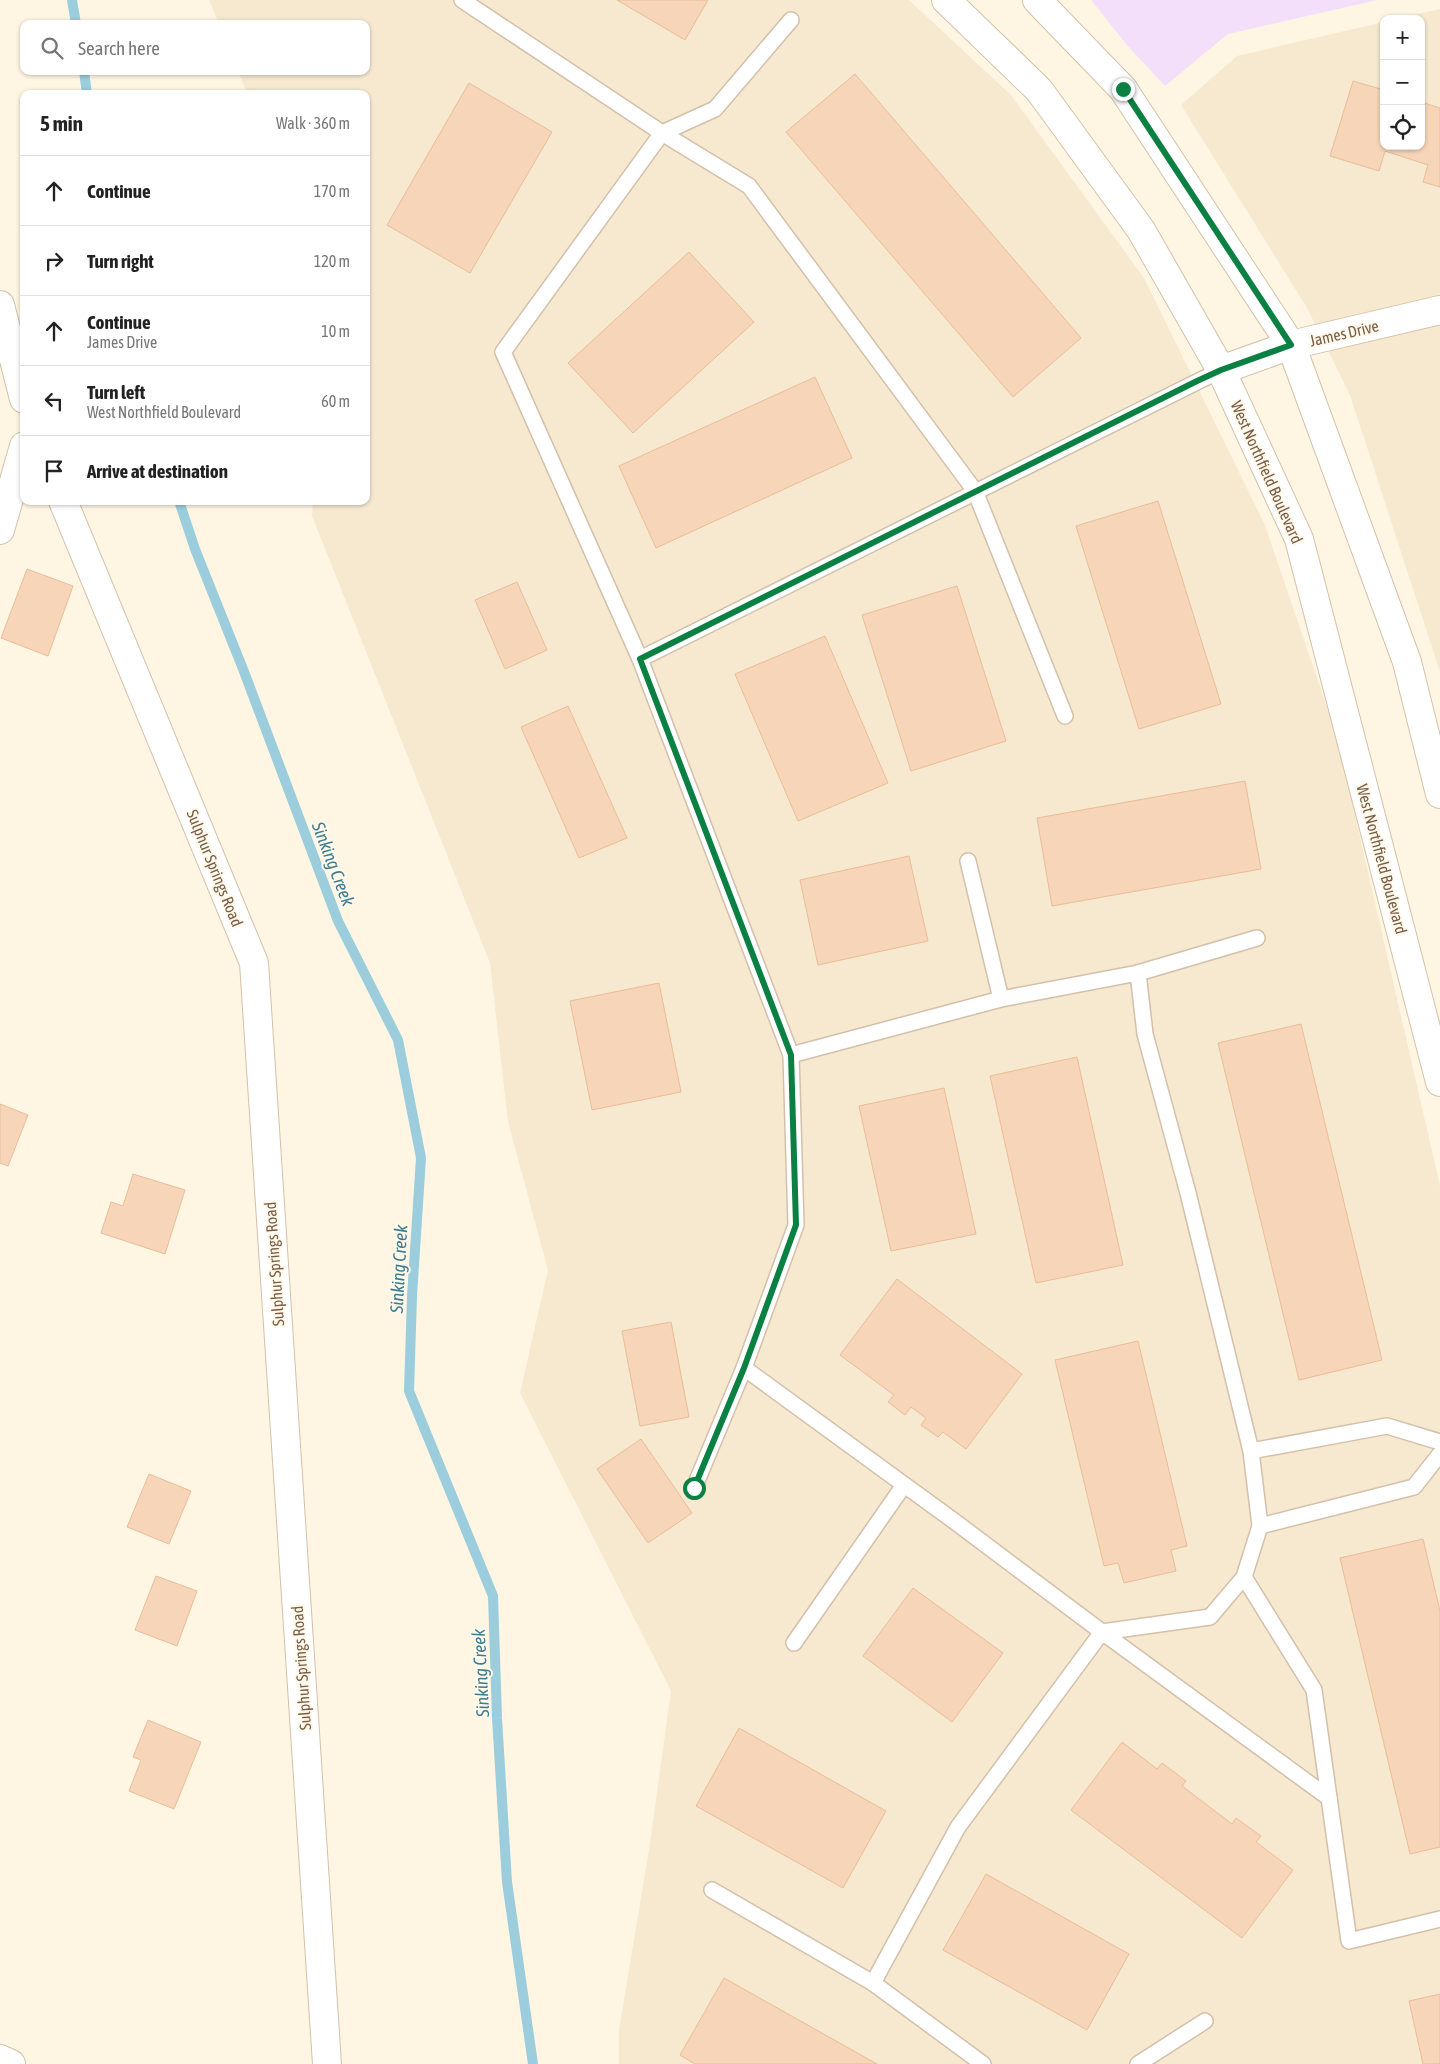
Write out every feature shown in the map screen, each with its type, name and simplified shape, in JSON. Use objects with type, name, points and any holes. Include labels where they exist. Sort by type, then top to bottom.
[{"type":"main road","name":"West Northfield Boulevard","points":[[946,0],[1039,90],[1142,230],[1221,370],[1299,538],[1440,1082]]},
{"type":"main road","points":[[1038,0],[1123,89],[1291,345],[1431,723],[1440,794]]},
{"type":"main road","points":[[0,305],[20,383]]},
{"type":"main road","name":"James Drive","points":[[1221,370],[1291,345],[1440,310]]},
{"type":"main road","points":[[0,530],[20,460]]},
{"type":"main road","name":"Sulphur Springs Road","points":[[65,505],[254,963],[327,2064]]},
{"type":"main road","points":[[0,2059],[11,2064]]},
{"type":"lane","points":[[462,0],[662,133],[749,186],[974,491],[1064,716]]},
{"type":"lane","points":[[694,1488],[744,1368],[796,1225],[791,1055],[640,659],[503,352],[662,133],[715,109],[791,20]]},
{"type":"lane","points":[[640,659],[974,491],[1221,370]]},
{"type":"lane","points":[[968,861],[1001,999]]},
{"type":"lane","points":[[791,1055],[1001,999],[1138,973],[1256,938]]},
{"type":"lane","points":[[873,1983],[958,1827],[1102,1632],[1210,1617],[1244,1577],[1260,1526],[1251,1451],[1188,1193],[1145,1034],[1138,973]]},
{"type":"lane","points":[[744,1368],[1329,1798]]},
{"type":"lane","points":[[1251,1451],[1387,1426],[1440,1442]]},
{"type":"lane","points":[[1260,1526],[1414,1487],[1440,1454]]},
{"type":"lane","points":[[794,1643],[904,1485]]},
{"type":"lane","points":[[1244,1577],[1314,1690],[1349,1941],[1440,1918]]},
{"type":"lane","points":[[712,1890],[873,1983],[984,2064]]},
{"type":"lane","points":[[1138,2064],[1204,2022]]},
{"type":"shaded area","points":[[209,0],[909,0],[1011,95],[1144,278],[1265,525],[1337,737],[1440,1186],[1440,2064],[619,2064],[619,2030],[649,1850],[671,1691],[520,1393],[548,1270],[508,1122],[490,963],[312,516],[313,505],[370,505],[370,90],[245,90],[240,75],[370,75],[370,20],[217,20]]},
{"type":"shaded area","points":[[1091,0],[1377,0],[1228,34],[1165,86],[1126,44]]},
{"type":"shaded area","points":[[1440,9],[1440,672],[1350,395],[1307,308],[1181,105],[1237,56],[1380,23],[1380,150],[1425,150],[1425,15],[1414,15]]},
{"type":"building","points":[[617,0],[708,0],[685,40]]},
{"type":"building","points":[[855,74],[1081,338],[1013,397],[786,132]]},
{"type":"building","points":[[1353,81],[1380,89],[1380,150],[1425,150],[1425,103],[1440,108],[1440,187],[1423,182],[1428,165],[1385,151],[1379,171],[1330,156]]},
{"type":"building","points":[[469,83],[552,132],[470,273],[387,225]]},
{"type":"building","points":[[689,252],[754,322],[633,433],[568,363]]},
{"type":"building","points":[[815,377],[852,458],[656,548],[619,466]]},
{"type":"building","points":[[1158,501],[1221,704],[1139,729],[1076,526]]},
{"type":"building","points":[[27,569],[73,586],[48,656],[1,638]]},
{"type":"building","points":[[517,582],[547,650],[505,669],[475,600]]},
{"type":"building","points":[[957,586],[1006,741],[911,771],[862,615]]},
{"type":"building","points":[[825,636],[888,783],[798,821],[735,674]]},
{"type":"building","points":[[568,706],[627,838],[579,858],[521,727]]},
{"type":"building","points":[[1245,781],[1261,869],[1052,906],[1037,818]]},
{"type":"building","points":[[909,856],[928,941],[818,965],[800,880]]},
{"type":"building","points":[[659,983],[681,1092],[592,1110],[570,1001]]},
{"type":"building","points":[[1301,1024],[1382,1360],[1299,1380],[1218,1043]]},
{"type":"building","points":[[1077,1057],[1123,1265],[1036,1283],[990,1076]]},
{"type":"building","points":[[944,1088],[976,1234],[891,1251],[859,1106]]},
{"type":"building","points":[[0,1104],[28,1115],[8,1166],[0,1163]]},
{"type":"building","points":[[133,1174],[185,1190],[165,1254],[101,1233],[111,1202],[123,1206]]},
{"type":"building","points":[[897,1279],[1022,1374],[966,1449],[943,1432],[938,1437],[921,1425],[926,1418],[911,1407],[905,1415],[888,1402],[894,1395],[840,1355]]},
{"type":"building","points":[[671,1322],[689,1417],[640,1426],[622,1331]]},
{"type":"building","points":[[1138,1341],[1187,1546],[1171,1550],[1176,1571],[1124,1583],[1118,1563],[1104,1566],[1055,1360]]},
{"type":"building","points":[[641,1439],[692,1513],[648,1543],[597,1469]]},
{"type":"building","points":[[149,1474],[191,1491],[169,1544],[127,1527]]},
{"type":"building","points":[[1423,1539],[1440,1611],[1440,1847],[1410,1854],[1340,1558]]},
{"type":"building","points":[[156,1576],[197,1591],[177,1646],[135,1630]]},
{"type":"building","points":[[913,1588],[1003,1653],[952,1722],[863,1656]]},
{"type":"building","points":[[148,1720],[201,1742],[174,1809],[129,1791],[141,1760],[133,1757]]},
{"type":"building","points":[[739,1728],[886,1811],[843,1888],[696,1806]]},
{"type":"building","points":[[1122,1742],[1157,1769],[1162,1763],[1186,1781],[1182,1786],[1232,1824],[1236,1818],[1261,1836],[1256,1842],[1293,1870],[1242,1938],[1071,1810]]},
{"type":"building","points":[[986,1874],[1129,1954],[1087,2030],[943,1950]]},
{"type":"building","points":[[724,1978],[877,2064],[695,2064],[680,2055]]},
{"type":"building","points":[[1440,1994],[1440,2064],[1423,2064],[1409,2001]]},
{"type":"waterway","name":"Sinking Creek","points":[[72,0],[75,20]]},
{"type":"waterway","name":"Sinking Creek","points":[[85,75],[86,90]]},
{"type":"waterway","name":"Sinking Creek","points":[[180,505],[195,549],[243,669],[338,921],[398,1040],[421,1158],[412,1296],[409,1391],[493,1596],[497,1718],[507,1882],[533,2064]]},
{"type":"route","points":[[694,1488],[744,1368],[796,1225],[791,1055],[640,659],[1197,381],[1221,370],[1291,345],[1123,89]]}]
